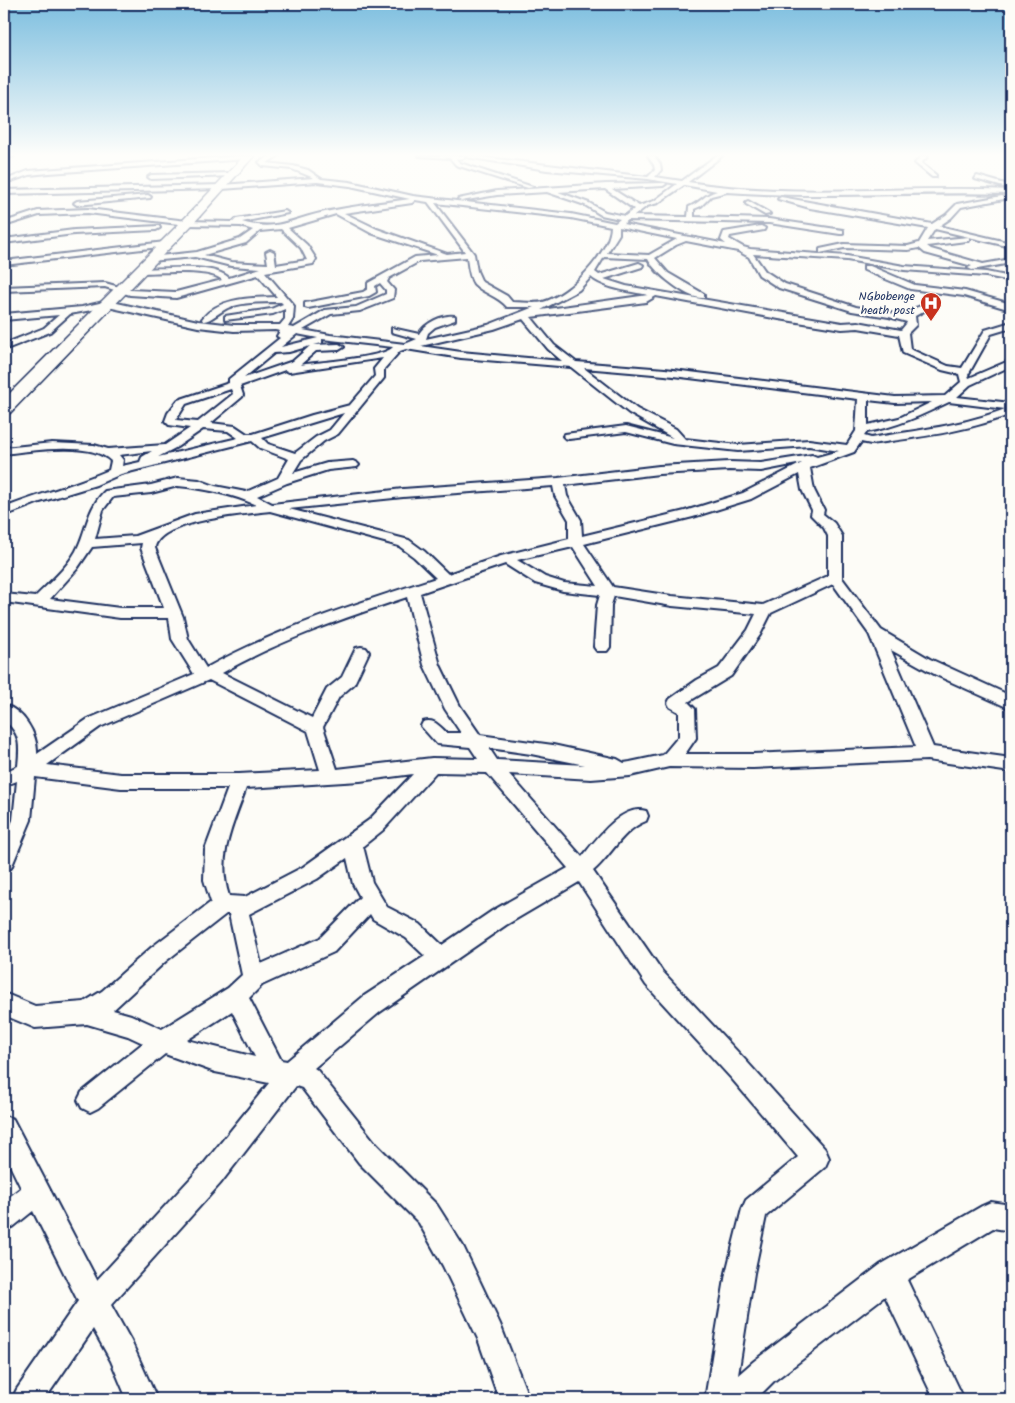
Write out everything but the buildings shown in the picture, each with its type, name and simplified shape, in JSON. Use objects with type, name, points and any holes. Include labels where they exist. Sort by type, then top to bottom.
[{"type":"highway","points":[[4,409],[105,299],[122,289],[185,223]]},
{"type":"street","points":[[172,221],[241,224],[258,229],[283,227],[303,221]]},
{"type":"street","points":[[206,224],[230,221]]},
{"type":"street","points":[[355,221],[374,231],[430,251],[450,255]]},
{"type":"street","points":[[445,221],[470,254],[473,271],[478,283],[504,298],[510,305],[525,310],[646,299],[659,293]]},
{"type":"street","points":[[595,221],[740,250],[847,258],[904,268],[958,272],[1011,279]]},
{"type":"street","points":[[594,276],[602,255],[614,234],[615,226],[621,221]]},
{"type":"street","points":[[749,229],[760,223],[769,221]]},
{"type":"street","points":[[776,221],[840,232]]},
{"type":"street","points":[[837,221],[840,232],[850,243],[850,247]]},
{"type":"street","points":[[899,221],[1011,245]]},
{"type":"street","points":[[922,246],[922,239],[930,227],[942,221]]},
{"type":"street","points":[[4,241],[31,236],[92,230],[171,228],[185,223]]},
{"type":"street","points":[[752,247],[734,246],[724,240],[727,234],[749,229],[803,225]]},
{"type":"street","points":[[150,259],[196,255],[231,264],[275,267],[310,262],[312,259],[304,247],[283,227]]},
{"type":"street","points":[[196,255],[211,249],[246,241],[258,229]]},
{"type":"street","points":[[4,231],[13,230]]},
{"type":"street","points":[[23,262],[22,250],[31,236]]},
{"type":"street","points":[[602,255],[651,257],[673,243],[684,239]]},
{"type":"street","points":[[806,255],[844,246],[895,249],[957,239],[989,239]]},
{"type":"street","points":[[4,263],[50,262],[165,244]]},
{"type":"street","points":[[922,246],[928,251],[946,257],[1011,275]]},
{"type":"street","points":[[740,250],[752,256],[762,273],[782,286],[855,309],[890,314],[911,320]]},
{"type":"street","points":[[270,252],[275,267]]},
{"type":"street","points":[[206,319],[218,307],[242,302],[308,304],[366,294],[373,290],[372,285],[374,282],[418,260],[470,254]]},
{"type":"street","points":[[651,257],[655,266],[662,272],[697,294],[706,302]]},
{"type":"street","points":[[847,258],[913,287],[965,294],[1011,307]]},
{"type":"street","points":[[188,271],[209,259]]},
{"type":"street","points":[[958,272],[1011,261]]},
{"type":"street","points":[[4,272],[17,267],[23,262]]},
{"type":"street","points":[[296,458],[264,446],[254,437],[244,437],[231,428],[173,423],[170,421],[171,417],[182,402],[280,370],[301,365],[368,359],[425,339],[491,327],[525,310],[544,304],[576,288],[594,276],[639,265]]},
{"type":"street","points":[[5,287],[48,283],[105,285],[130,292],[176,295],[228,282],[275,267]]},
{"type":"street","points":[[140,270],[220,274],[228,282]]},
{"type":"street","points":[[260,272],[270,283],[274,291],[286,302],[289,319],[282,327],[290,330]]},
{"type":"street","points":[[594,276],[616,286],[774,315],[842,326],[858,325],[904,333]]},
{"type":"street","points":[[145,464],[146,459],[173,445],[214,416],[238,395],[233,381],[290,330],[307,325],[325,313],[360,309],[377,299],[390,296],[390,290],[384,284],[385,277]]},
{"type":"street","points":[[697,294],[774,315]]},
{"type":"street","points":[[4,317],[67,311],[105,299],[174,319],[234,328],[275,327],[325,338],[369,340],[400,349]]},
{"type":"street","points":[[4,347],[47,330],[67,311],[84,300]]},
{"type":"street","points":[[174,319],[244,316],[286,302]]},
{"type":"street","points":[[308,304],[325,313]]},
{"type":"street","points":[[924,308],[911,315],[911,325],[904,333],[906,351],[930,360],[965,378],[1011,363]]},
{"type":"street","points":[[525,310],[551,347],[633,411],[672,430],[679,438],[681,444]]},
{"type":"street","points":[[425,339],[433,324],[452,318]]},
{"type":"street","points":[[307,325],[321,332],[325,338]]},
{"type":"street","points":[[860,434],[903,420],[948,399],[965,378],[979,344],[987,333],[1011,325]]},
{"type":"street","points":[[395,330],[425,339]]},
{"type":"street","points":[[301,365],[314,348],[325,338]]},
{"type":"street","points":[[288,349],[325,338]]},
{"type":"street","points":[[272,348],[355,346],[400,349],[769,383],[863,397],[895,400],[948,399],[1011,408]]},
{"type":"street","points":[[272,348],[278,356],[301,365]]},
{"type":"street","points":[[283,480],[296,458],[320,439],[334,432],[380,376],[380,369],[400,349]]},
{"type":"street","points":[[4,779],[28,769],[94,723],[206,674],[243,654],[344,613],[506,559],[688,514],[747,496],[814,462],[847,451],[860,434],[863,397]]},
{"type":"street","points":[[4,512],[36,499],[92,482],[115,472],[254,437],[316,417],[356,407]]},
{"type":"street","points":[[860,434],[871,441],[960,427],[987,420],[1011,408]]},
{"type":"street","points":[[569,436],[626,429],[681,444],[738,448],[809,443],[847,451]]},
{"type":"street","points":[[106,452],[173,445]]},
{"type":"street","points":[[4,450],[80,446],[113,454],[118,459],[118,466],[115,472]]},
{"type":"street","points":[[87,543],[137,540],[199,517],[269,507],[403,493],[558,482],[658,470],[729,466],[761,467],[847,451]]},
{"type":"street","points":[[246,496],[283,480],[327,467],[353,465]]},
{"type":"street","points":[[804,468],[808,490],[818,510],[817,515],[829,526],[835,536],[835,578],[876,633],[927,753]]},
{"type":"street","points":[[92,482],[93,495],[104,497]]},
{"type":"street","points":[[38,603],[69,569],[87,543],[93,518],[104,497],[109,494],[151,489],[178,482],[199,484],[212,489],[246,496],[269,507],[404,543],[445,579]]},
{"type":"street","points":[[558,482],[561,496],[575,520],[576,541],[608,591],[604,605],[602,648]]},
{"type":"street","points":[[157,534],[149,542],[148,548],[176,617],[180,639],[206,674],[315,727]]},
{"type":"street","points":[[506,559],[523,571],[550,584],[672,601],[765,610],[835,578]]},
{"type":"street","points":[[412,590],[432,665],[452,709],[492,766],[581,869],[654,978],[740,1071],[816,1158],[756,1209],[740,1273],[720,1399]]},
{"type":"street","points":[[4,598],[120,614],[173,613]]},
{"type":"street","points":[[669,760],[688,738],[687,709],[676,703],[703,684],[725,672],[754,632],[765,610]]},
{"type":"street","points":[[876,633],[901,651],[933,668],[1011,703]]},
{"type":"street","points":[[330,776],[315,727],[334,693],[348,680],[361,652]]},
{"type":"street","points":[[4,711],[20,724],[29,745],[22,820],[4,862]]},
{"type":"street","points":[[430,726],[443,739],[474,740],[592,759],[630,769]]},
{"type":"street","points":[[28,769],[121,781],[240,781],[330,776],[432,765],[492,766],[591,772],[630,769],[669,760],[753,761],[927,753],[1011,766]]},
{"type":"street","points":[[87,1013],[110,999],[159,954],[229,905],[247,906],[310,873],[353,843],[376,825],[432,765]]},
{"type":"street","points":[[240,781],[215,850],[214,880],[229,905],[254,978]]},
{"type":"street","points":[[27,1399],[94,1303],[211,1175],[283,1072],[372,1004],[499,918],[581,869],[589,863],[611,836],[631,819],[639,816]]},
{"type":"street","points":[[353,843],[363,884],[380,913],[413,931],[441,958]]},
{"type":"street","points":[[90,1100],[164,1041],[236,996],[254,978],[328,945],[372,899]]},
{"type":"street","points":[[236,996],[283,1072]]},
{"type":"street","points":[[4,1004],[35,1017],[87,1013],[131,1026],[177,1048],[215,1060],[309,1078],[368,1154],[428,1214],[453,1256],[490,1334],[514,1399]]},
{"type":"street","points":[[4,1128],[94,1303],[121,1350],[142,1399]]},
{"type":"street","points":[[4,1218],[37,1191]]},
{"type":"street","points":[[735,1399],[764,1371],[890,1275],[991,1215],[1011,1218]]},
{"type":"street","points":[[890,1275],[949,1399]]},
{"type":"place","name":"NGbobenge heath post","points":[[931,322]]}]
